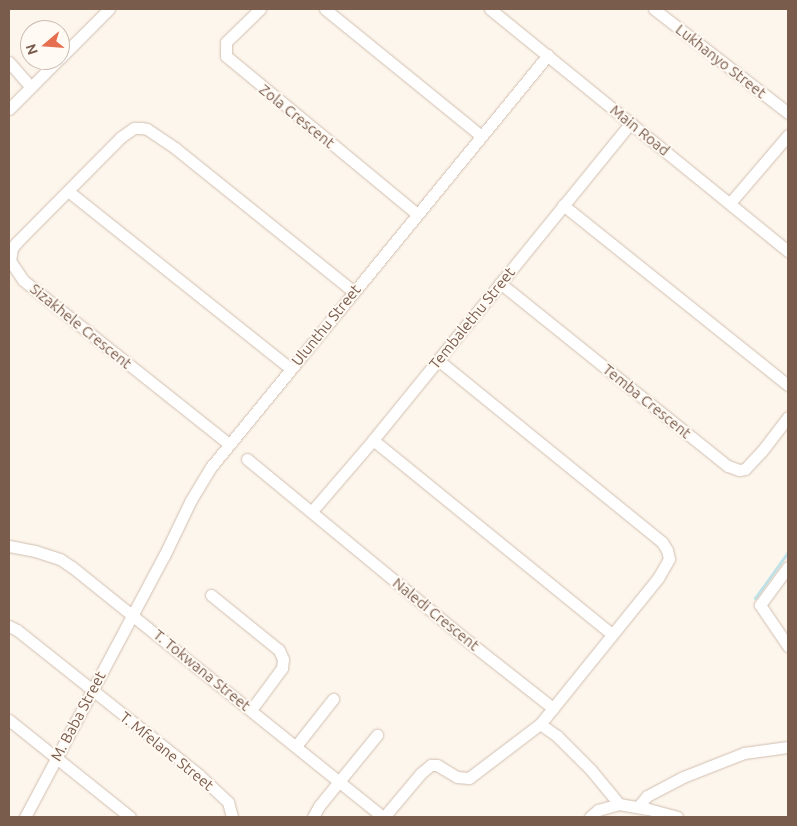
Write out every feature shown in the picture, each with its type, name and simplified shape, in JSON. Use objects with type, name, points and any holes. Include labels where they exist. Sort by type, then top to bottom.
[{"type":"street","points":[[70,48],[108,9]]},
{"type":"street","name":"Zola Crescent","points":[[260,9],[226,42],[226,56],[417,214]]},
{"type":"street","points":[[324,9],[481,136]]},
{"type":"street","name":"Main Road","points":[[490,9],[788,251]]},
{"type":"street","name":"Lukhanyo Street","points":[[654,9],[788,113]]},
{"type":"street","name":"Ulunthu Street","points":[[133,614],[191,500],[229,444],[548,55]]},
{"type":"street","points":[[9,62],[32,86]]},
{"type":"street","points":[[9,110],[48,70]]},
{"type":"street","name":"Tembalethu Street","points":[[312,511],[373,440],[631,122]]},
{"type":"street","name":"Sizakhele Crescent","points":[[229,444],[23,280],[10,261],[12,248],[126,132],[134,128],[147,129],[175,148],[354,292]]},
{"type":"street","points":[[730,203],[788,135]]},
{"type":"street","points":[[68,191],[291,369]]},
{"type":"street","points":[[563,205],[788,385]]},
{"type":"street","name":"Temba Crescent","points":[[500,282],[728,466],[739,470],[745,469],[762,451],[788,417]]},
{"type":"street","points":[[384,817],[421,773],[431,765],[437,764],[457,777],[469,778],[540,724],[668,563],[669,555],[662,542],[438,360]]},
{"type":"street","points":[[373,440],[612,634]]},
{"type":"street","name":"Naledi Crescent","points":[[248,459],[469,642],[553,708]]},
{"type":"street","name":"T. Tokwana Street","points":[[9,546],[35,551],[60,559],[133,614],[384,817]]},
{"type":"street","points":[[788,567],[760,605],[788,646]]},
{"type":"street","points":[[211,595],[279,650],[283,659],[282,668],[252,710]]},
{"type":"street","name":"M. Baba Street","points":[[25,817],[133,614]]},
{"type":"street","name":"T. Mfelane Street","points":[[9,626],[17,630],[224,797],[230,807],[232,817]]},
{"type":"street","points":[[296,746],[333,699]]},
{"type":"street","points":[[9,720],[130,817]]},
{"type":"street","points":[[540,724],[557,736],[586,765],[619,804]]},
{"type":"street","points":[[313,817],[377,735]]},
{"type":"street","points":[[638,807],[647,796],[683,777],[744,754],[788,747]]},
{"type":"street","points":[[590,817],[598,810],[619,804],[676,817]]},
{"type":"waterway","points":[[755,598],[788,552]]}]
